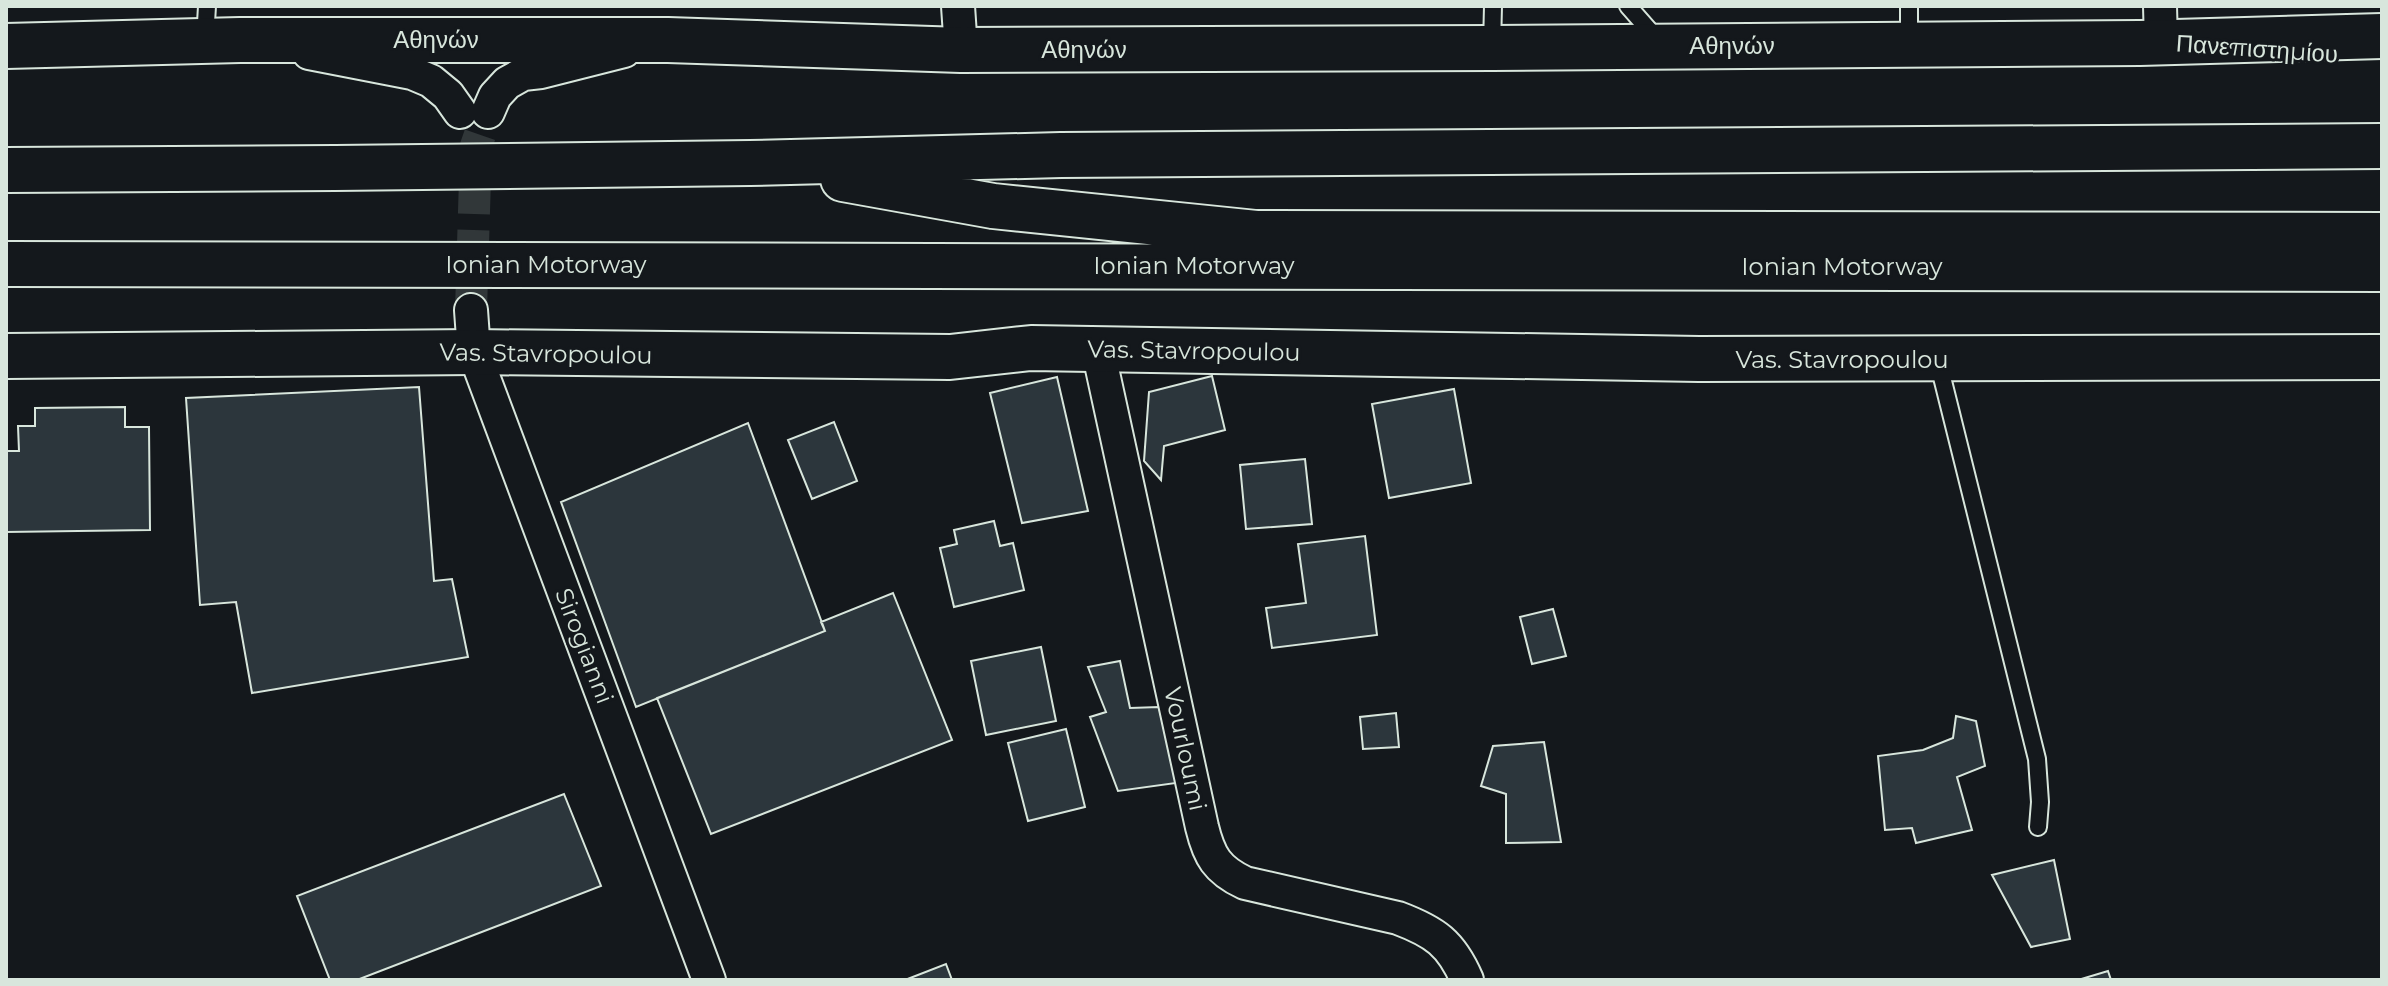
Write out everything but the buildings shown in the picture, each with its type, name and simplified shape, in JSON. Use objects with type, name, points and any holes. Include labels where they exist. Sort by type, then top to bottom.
[{"type":"main road","name":"Αθηνών","points":[[6,46],[218,29],[961,50],[1492,27],[1664,46],[1909,25],[2160,25]]},
{"type":"main road","name":"Πανεπιστημίου","points":[[2160,25],[2382,36]]},
{"type":"main road","name":"Πανεπιστημίου","points":[[2160,25],[2296,50],[2382,58]]},
{"type":"main road","name":"Ionian Motorway","points":[[6,170],[750,163],[1061,155],[2382,146]]},
{"type":"main road","name":"Ionian Motorway","points":[[750,163],[993,206],[1256,233],[2382,235]]},
{"type":"main road","name":"Ionian Motorway","points":[[6,264],[2382,269]]},
{"type":"main road","name":"Vas. Stavropoulou","points":[[6,356],[472,331],[950,357],[1031,348],[1699,359],[2382,357]]},
{"type":"street","points":[[958,6],[961,50]]},
{"type":"street","points":[[218,29],[412,73],[431,81],[474,112],[507,83],[523,74],[668,40]]},
{"type":"street","name":"Sirogianni","points":[[472,331],[709,980]]},
{"type":"street","name":"Vourloumi","points":[[1098,350],[1204,835],[1214,861],[1225,873],[1245,883],[1398,918],[1415,925],[1444,942],[1454,953],[1467,980]]},
{"type":"lane","points":[[1628,6],[1664,46]]},
{"type":"lane","points":[[1938,360],[2037,759],[2038,827]]},
{"type":"tunnel","points":[[471,310],[476,146],[488,112]]}]
